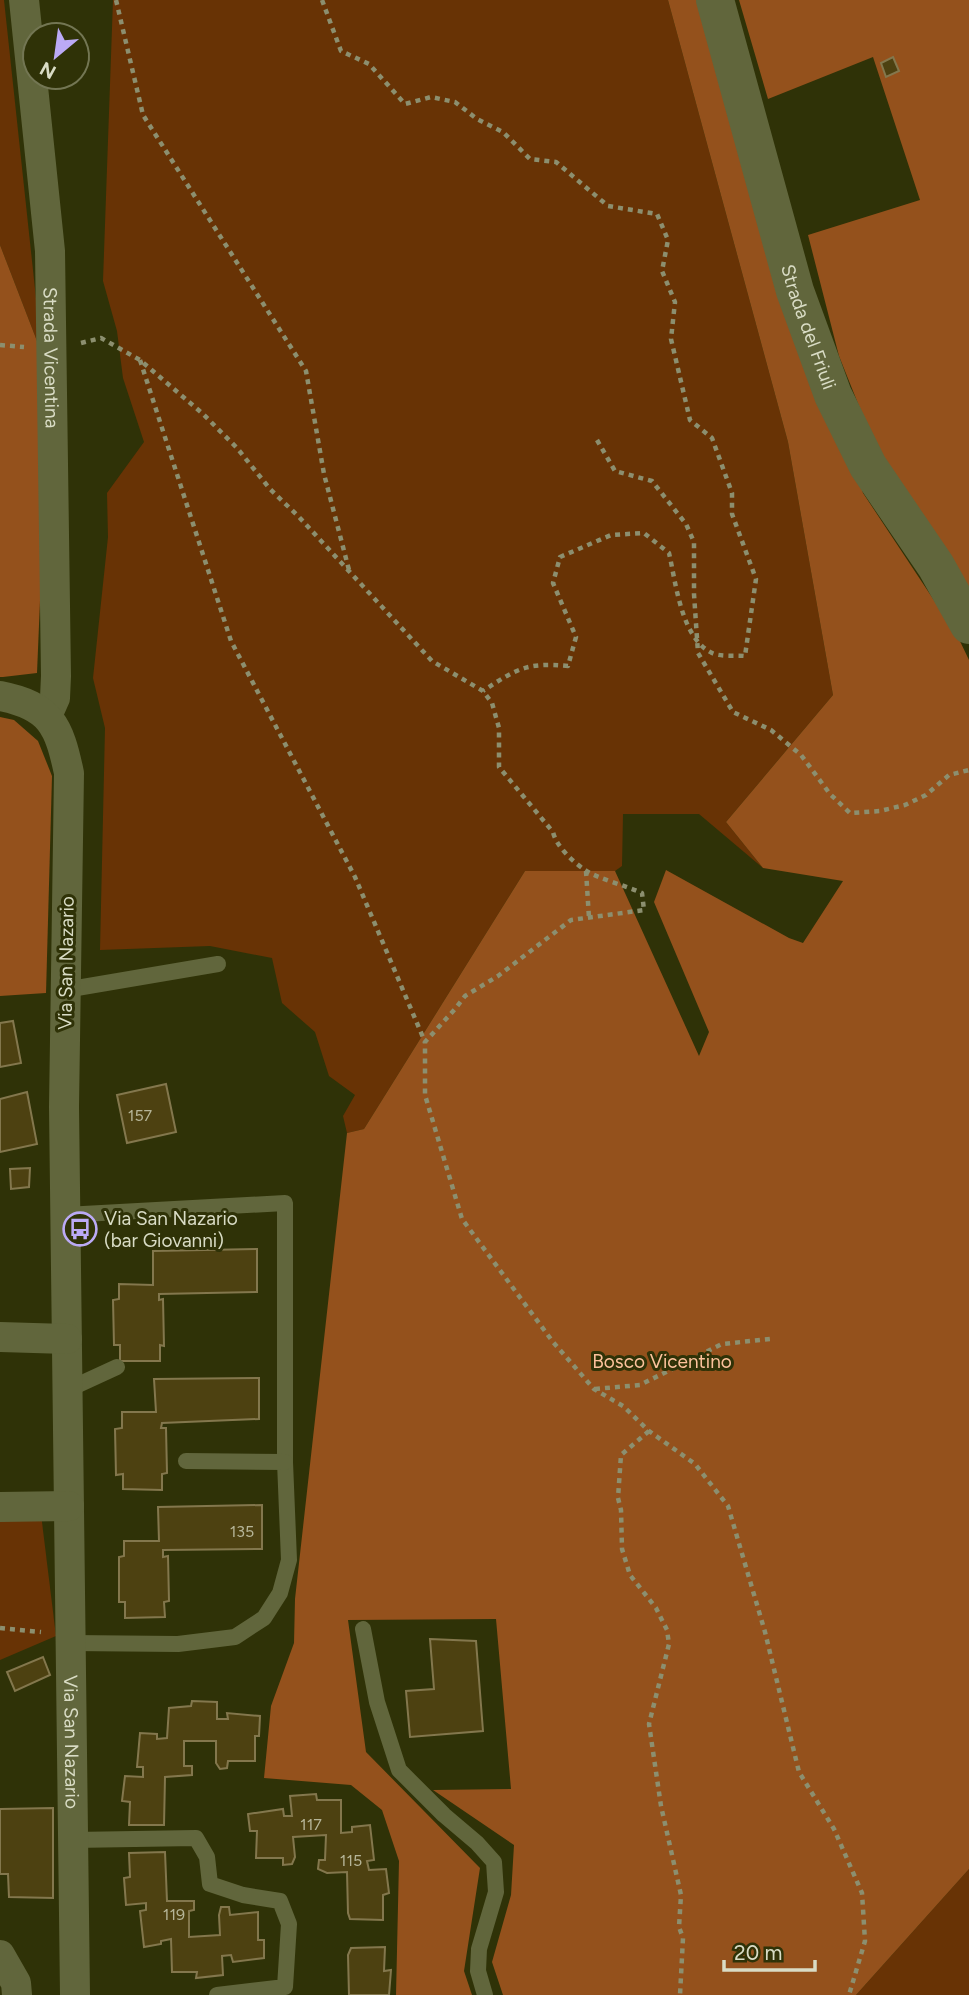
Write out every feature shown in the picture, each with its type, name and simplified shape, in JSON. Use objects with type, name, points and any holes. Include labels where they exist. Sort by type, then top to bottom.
[{"type":"main road","name":"Strada del Friuli","points":[[715,0],[795,291],[833,395],[868,466],[936,566],[969,625]]},
{"type":"street","name":"Strada Vicentina","points":[[24,0],[50,251],[56,676],[55,698],[47,716]]},
{"type":"street","points":[[0,696],[23,700],[47,716]]},
{"type":"street","name":"Via San Nazario","points":[[47,716],[62,740],[69,773],[65,1215],[75,1995]]},
{"type":"street","points":[[0,1337],[67,1339]]},
{"type":"street","points":[[0,1507],[69,1506]]},
{"type":"street","points":[[0,1955],[16,1983],[17,1995]]},
{"type":"lane","points":[[65,990],[218,964]]},
{"type":"lane","points":[[65,1215],[285,1203],[285,1462],[289,1560],[281,1594],[264,1618],[235,1637],[178,1644],[71,1643]]},
{"type":"lane","points":[[67,1390],[117,1367]]},
{"type":"lane","points":[[186,1461],[285,1462]]},
{"type":"lane","points":[[363,1629],[377,1702],[399,1770],[494,1862],[496,1892],[480,1949],[478,1971],[485,1995]]},
{"type":"lane","points":[[73,1840],[196,1838],[207,1857],[210,1884],[243,1895],[280,1901],[289,1924],[285,1987],[217,1995]]},
{"type":"path","points":[[116,0],[143,115],[306,371],[324,474],[349,571]]},
{"type":"path","points":[[322,0],[341,51],[369,64],[405,104],[431,97],[455,102],[477,119],[503,132],[530,159],[556,162],[608,206],[657,214],[668,240],[662,271],[675,302],[671,339],[690,420],[712,438],[732,493],[732,514],[756,579],[745,656],[712,653],[696,639],[682,614],[670,553],[644,533],[611,536],[561,557],[553,583],[576,637],[568,666],[540,663],[510,673],[483,691]]},
{"type":"path","points":[[53,348],[101,338],[140,360],[204,414],[237,448],[270,489],[432,661],[483,691],[492,703],[499,728],[499,766],[553,832],[555,842],[586,872],[624,884],[642,893],[644,910],[571,920],[498,976],[464,996],[456,1009],[425,1042]]},
{"type":"path","points":[[140,360],[231,641],[355,877],[425,1042],[425,1094],[463,1219],[553,1342],[594,1389],[623,1406],[649,1432],[695,1464],[729,1506],[765,1632],[799,1772],[835,1829],[862,1893],[865,1941],[849,1995]]},
{"type":"path","points":[[597,440],[615,471],[652,481],[687,524],[694,542],[698,653],[733,712],[771,730],[801,755],[831,794],[850,813],[880,811],[905,805],[926,795],[949,775],[969,770]]},
{"type":"path","points":[[586,872],[589,918]]},
{"type":"path","points":[[594,1389],[640,1385],[722,1344],[770,1339]]},
{"type":"path","points":[[649,1432],[621,1455],[618,1498],[622,1549],[630,1575],[656,1608],[667,1630],[669,1644],[649,1724],[661,1807],[681,1895],[679,1927],[683,1938],[680,1995]]},
{"type":"path","points":[[0,1629],[50,1633],[71,1643]]},
{"type":"shaded area","points":[[0,0],[4,0],[42,354],[0,245]]},
{"type":"shaded area","points":[[113,0],[668,0],[788,442],[833,695],[726,822],[763,868],[699,814],[623,814],[622,866],[615,871],[525,871],[364,1129],[347,1133],[343,1116],[355,1095],[329,1076],[315,1032],[282,1003],[272,958],[210,946],[100,950],[105,728],[93,678],[108,537],[107,493],[144,442],[123,378],[117,331],[103,281]]},
{"type":"shaded area","points":[[41,1514],[56,1636],[0,1660],[0,1516]]},
{"type":"shaded area","points":[[969,1869],[969,1995],[856,1995]]},
{"type":"green space","name":"Bosco Vicentino","points":[[668,0],[701,0],[863,493],[957,635],[969,660],[969,1869],[856,1995],[503,1995],[492,1962],[511,1895],[514,1845],[433,1790],[511,1789],[496,1619],[348,1620],[366,1752],[480,1868],[464,1971],[472,1995],[396,1995],[399,1861],[382,1810],[351,1785],[264,1778],[271,1706],[294,1643],[295,1599],[347,1133],[364,1129],[525,871],[615,871],[699,1056],[709,1032],[654,902],[666,870],[789,938],[803,943],[843,881],[763,868],[726,822],[833,695],[788,442]]},
{"type":"green space","points":[[739,0],[969,0],[969,592],[881,461],[839,356],[808,235],[920,200],[873,57],[768,99]]},
{"type":"green space","points":[[0,245],[42,354],[44,505],[37,673],[3,677],[0,677]]},
{"type":"green space","points":[[0,717],[14,720],[38,741],[52,776],[46,993],[0,996]]},
{"type":"building","points":[[893,57],[899,71],[886,77],[881,63]]},
{"type":"building","points":[[13,1021],[21,1063],[0,1067],[0,1023]]},
{"type":"building","points":[[166,1084],[176,1132],[127,1143],[117,1095]]},
{"type":"building","points":[[27,1092],[37,1144],[0,1152],[0,1099]]},
{"type":"building","points":[[30,1168],[29,1187],[11,1189],[10,1169]]},
{"type":"building","points":[[257,1249],[257,1292],[159,1294],[159,1300],[163,1299],[164,1346],[160,1345],[160,1361],[120,1361],[120,1345],[114,1345],[113,1300],[119,1299],[119,1284],[153,1285],[153,1251]]},
{"type":"building","points":[[259,1378],[259,1419],[162,1423],[161,1428],[166,1428],[167,1473],[162,1474],[162,1490],[123,1489],[123,1474],[116,1475],[115,1429],[122,1428],[122,1412],[156,1412],[154,1379]]},
{"type":"building","points":[[262,1505],[262,1549],[163,1550],[163,1557],[168,1556],[169,1601],[164,1602],[165,1617],[125,1618],[125,1602],[119,1602],[119,1557],[124,1556],[124,1541],[159,1541],[158,1507]]},
{"type":"building","points":[[430,1639],[476,1641],[483,1731],[410,1737],[406,1691],[434,1689]]},
{"type":"building","points":[[43,1657],[50,1675],[15,1691],[7,1672]]},
{"type":"building","points":[[192,1701],[217,1702],[217,1719],[228,1719],[227,1713],[260,1716],[259,1736],[255,1736],[255,1761],[228,1761],[227,1768],[220,1769],[216,1763],[216,1741],[184,1741],[184,1766],[192,1766],[192,1775],[165,1777],[164,1825],[129,1825],[130,1802],[122,1801],[125,1776],[143,1777],[143,1767],[137,1767],[140,1733],[157,1734],[157,1739],[167,1738],[169,1708],[191,1706]]},
{"type":"building","points":[[316,1794],[317,1800],[341,1800],[341,1833],[352,1832],[352,1827],[370,1825],[374,1860],[367,1861],[369,1870],[386,1869],[389,1893],[383,1895],[383,1920],[350,1919],[347,1872],[327,1873],[318,1869],[319,1860],[325,1860],[326,1835],[293,1837],[295,1857],[292,1864],[283,1865],[283,1858],[256,1858],[257,1831],[250,1831],[248,1814],[283,1809],[284,1816],[292,1816],[290,1796]]},
{"type":"building","points":[[53,1808],[53,1898],[9,1897],[8,1874],[0,1874],[0,1809]]},
{"type":"building","points":[[165,1852],[167,1901],[194,1901],[194,1910],[189,1911],[189,1937],[220,1935],[221,1907],[229,1907],[230,1915],[258,1912],[258,1940],[264,1940],[264,1958],[233,1962],[231,1955],[222,1956],[223,1975],[196,1978],[197,1972],[172,1972],[171,1939],[144,1947],[140,1911],[146,1910],[146,1903],[126,1905],[124,1878],[130,1877],[129,1853]]},
{"type":"building","points":[[385,1947],[384,1971],[391,1970],[389,1995],[349,1995],[348,1955],[351,1948]]},
{"type":"place","name":"Via San Nazario (bar Giovanni)","points":[[80,1229]]}]
